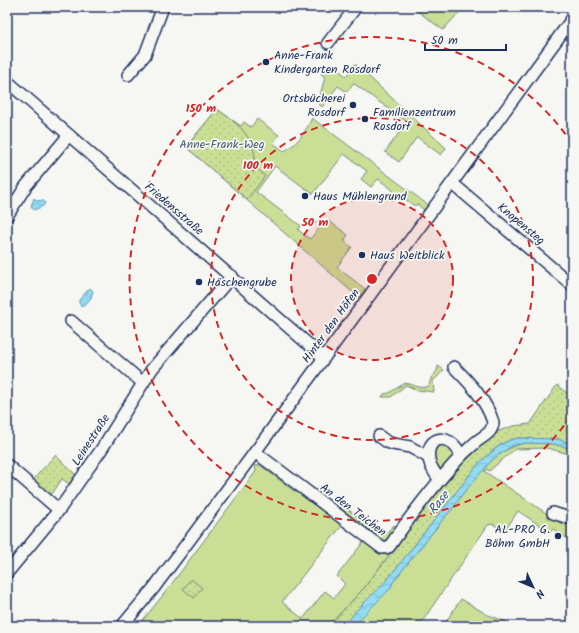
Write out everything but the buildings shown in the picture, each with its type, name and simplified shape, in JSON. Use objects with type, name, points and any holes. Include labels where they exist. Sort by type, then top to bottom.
[{"type":"street","points":[[128,75],[145,55],[163,7]]},
{"type":"street","points":[[328,44],[356,7]]},
{"type":"street","name":"Hinter den Höfen","points":[[122,626],[153,589],[255,452],[572,19]]},
{"type":"street","name":"Friedensstraße","points":[[7,81],[232,276],[324,358]]},
{"type":"street","points":[[7,216],[26,186],[69,135]]},
{"type":"street","name":"Knopensteg","points":[[452,183],[572,285]]},
{"type":"street","name":"Leinestraße","points":[[7,573],[59,510],[101,450],[152,369],[232,276]]},
{"type":"street","points":[[71,321],[144,383]]},
{"type":"street","name":"An den Teichen","points":[[255,452],[382,548],[389,547],[414,510],[440,479],[461,456],[488,434],[493,426],[493,422],[483,400],[468,381],[454,367]]},
{"type":"street","points":[[379,436],[386,442],[410,447],[428,458]]},
{"type":"street","points":[[440,479],[436,476],[428,458],[428,453],[432,445],[438,440],[446,439],[453,443],[461,456]]},
{"type":"street","points":[[7,465],[59,510]]},
{"type":"street","points":[[553,513],[572,519]]},
{"type":"green space","points":[[412,7],[464,7],[443,30]]},
{"type":"green space","points":[[329,63],[346,76],[355,64],[446,148],[441,155],[417,137],[399,162],[385,152],[407,122],[353,83],[347,92],[338,86],[322,107],[318,103],[325,77],[321,74]]},
{"type":"green space","points":[[217,109],[241,126],[244,122],[251,127],[257,119],[279,135],[273,143],[284,151],[301,137],[312,118],[428,205],[424,210],[417,204],[415,206],[397,194],[393,199],[389,196],[393,190],[378,179],[371,187],[361,179],[367,171],[344,154],[313,194],[275,166],[256,192],[301,226],[298,230],[310,239],[324,222],[327,224],[329,221],[348,235],[344,241],[352,247],[337,267],[365,289],[359,298],[186,147]]},
{"type":"green space","name":"Anne-Frank-Weg","points":[[217,109],[237,124],[249,138],[254,150],[257,168],[265,176],[247,200],[186,147]]},
{"type":"green space","points":[[438,366],[444,370],[433,381],[434,392],[417,390],[406,385],[391,397],[382,397],[384,394],[389,393],[405,383],[420,387],[429,386],[431,378],[437,371]]},
{"type":"green space","points":[[557,385],[572,397],[572,444],[558,439],[518,438],[500,445],[492,451],[470,474],[387,580],[356,611],[349,621],[342,626],[315,626],[333,621],[364,588],[418,515],[482,442],[499,431],[513,426],[530,424]]},
{"type":"green space","points":[[445,443],[453,451],[454,456],[439,472],[433,459],[433,452],[436,446]]},
{"type":"green space","points":[[525,443],[555,444],[572,449],[572,455],[547,448],[515,449],[489,471],[487,469],[484,471],[562,524],[572,525],[572,542],[553,529],[550,532],[518,511],[504,532],[493,524],[488,525],[419,626],[352,626],[390,589],[393,582],[482,470],[497,456],[515,446]]},
{"type":"green space","points":[[55,455],[76,475],[69,484],[62,479],[50,497],[32,481]]},
{"type":"green space","points":[[260,465],[294,491],[303,495],[343,524],[282,602],[303,619],[325,591],[334,598],[345,584],[337,576],[364,541],[383,554],[390,554],[364,588],[333,621],[315,626],[138,626],[164,594],[256,471],[255,466]]},
{"type":"green space","points":[[343,506],[381,533],[386,533],[394,525],[397,528],[388,540],[383,540],[341,509]]},
{"type":"green space","points":[[191,579],[202,588],[194,598],[183,589]]},
{"type":"green space","points":[[461,599],[488,615],[502,620],[512,626],[443,626]]},
{"type":"water","points":[[34,198],[37,201],[43,200],[45,203],[43,206],[34,210],[31,206]]},
{"type":"water","points":[[90,288],[93,291],[91,298],[84,306],[81,306],[79,300]]},
{"type":"water","points":[[518,438],[558,439],[572,444],[572,449],[554,444],[525,443],[512,446],[492,460],[461,496],[454,507],[393,582],[390,589],[355,624],[352,626],[342,626],[387,580],[479,463],[500,445]]},
{"type":"place","name":"Anne-Frank Kindergarten Rosdorf","points":[[266,62]]},
{"type":"place","name":"Ortsbücherei Rosdorf","points":[[353,105]]},
{"type":"place","name":"Familienzentrum Rosdorf","points":[[365,119]]},
{"type":"place","name":"Haus Mühlengrund","points":[[305,196]]},
{"type":"place","name":"Haus Weitblick","points":[[362,255]]},
{"type":"place","name":"Häschengrube","points":[[199,282]]},
{"type":"place","name":"AL-PRO G. Böhm GmbH","points":[[558,536]]},
{"type":"water label","name":"Rase","points":[[439,503]]}]
